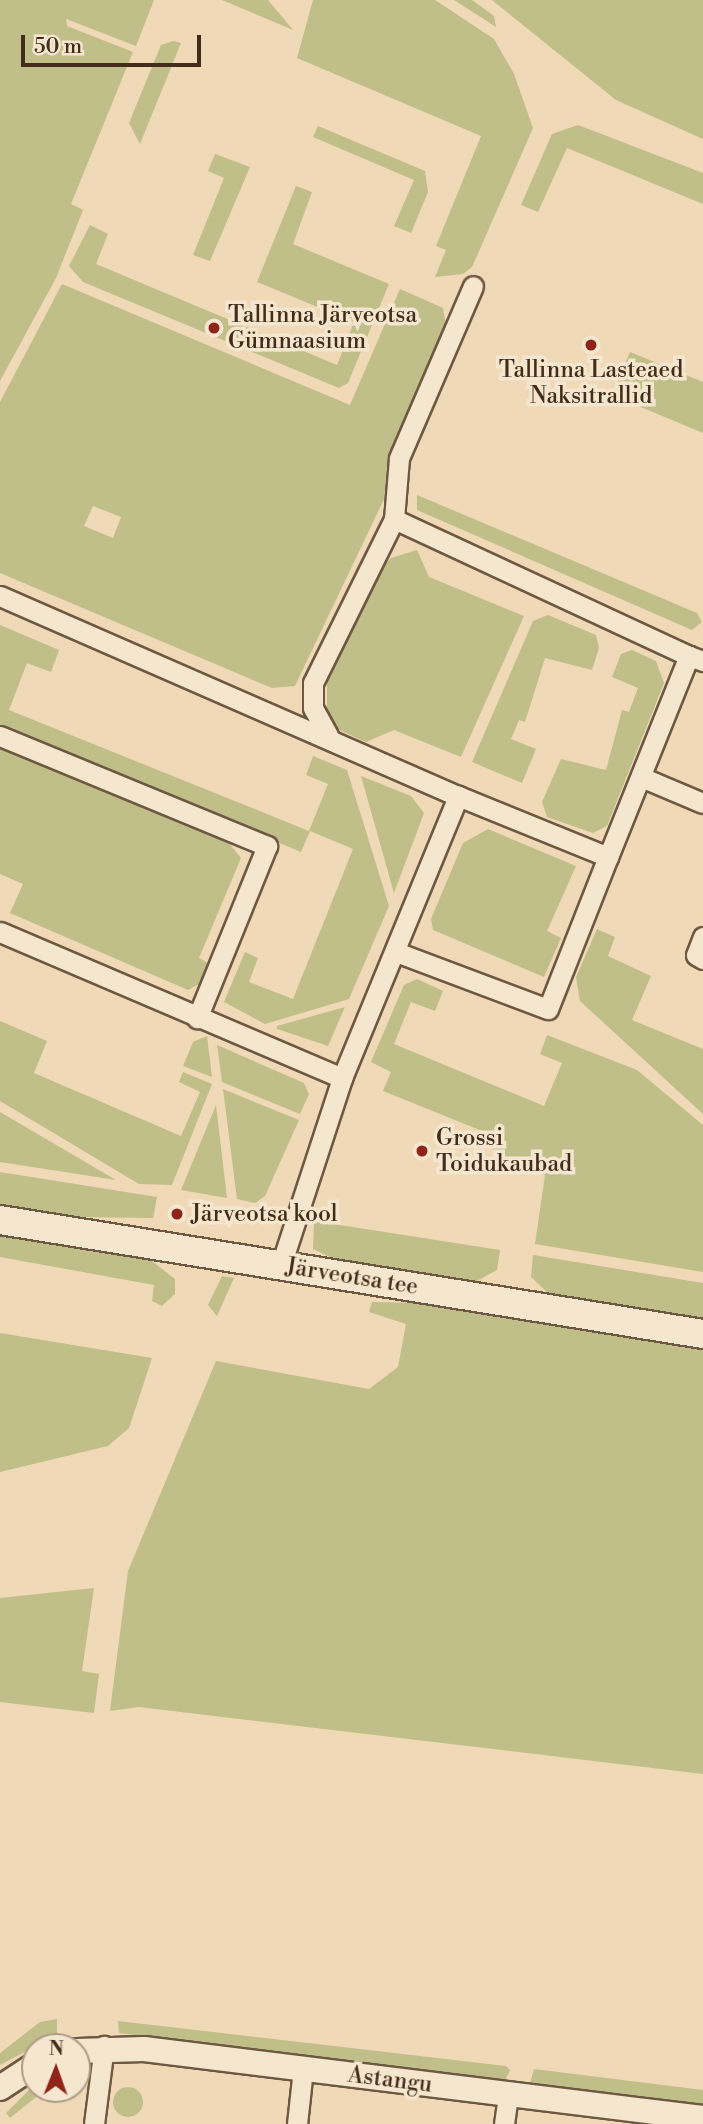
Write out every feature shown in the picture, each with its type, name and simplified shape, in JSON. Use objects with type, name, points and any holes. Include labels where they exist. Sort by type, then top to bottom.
[{"type":"main road","name":"Järveotsa tee","points":[[0,1220],[703,1334]]},
{"type":"street","points":[[327,734],[313,708],[313,683],[394,520],[399,458],[473,286]]},
{"type":"street","points":[[394,520],[696,658],[641,777],[548,1009],[396,952]]},
{"type":"street","points":[[0,596],[327,734],[458,796],[608,857]]},
{"type":"street","points":[[0,737],[267,846],[197,1018]]},
{"type":"street","points":[[641,777],[703,803]]},
{"type":"street","points":[[281,1265],[342,1078],[458,796]]},
{"type":"street","points":[[0,932],[342,1078]]},
{"type":"street","points":[[703,937],[696,956],[703,959]]},
{"type":"street","points":[[94,2124],[104,2046]]},
{"type":"street","name":"Astangu","points":[[91,2048],[104,2046],[703,2118]]},
{"type":"street","points":[[297,2124],[303,2069]]},
{"type":"street","points":[[0,2088],[21,2074]]},
{"type":"street","points":[[504,2124],[508,2095]]},
{"type":"shaded area","points":[[0,0],[154,0],[136,46],[66,19],[67,26],[133,52],[71,204],[83,210],[56,278],[0,381]]},
{"type":"shaded area","points":[[222,0],[268,0],[293,30]]},
{"type":"shaded area","points":[[313,0],[435,0],[494,39],[514,74],[533,128],[472,267],[463,274],[435,277],[446,250],[436,246],[481,136],[297,58]]},
{"type":"shaded area","points":[[454,0],[472,0],[494,16],[496,27]]},
{"type":"shaded area","points":[[492,0],[703,0],[703,139],[616,100]]},
{"type":"shaded area","points":[[173,41],[181,43],[140,144],[129,123],[161,45]]},
{"type":"shaded area","points":[[578,125],[703,173],[703,204],[567,148],[538,212],[521,205],[552,134]]},
{"type":"shaded area","points":[[318,126],[425,171],[428,192],[411,233],[394,226],[414,180],[313,137]]},
{"type":"shaded area","points":[[215,154],[250,167],[210,261],[193,255],[224,178],[208,171]]},
{"type":"shaded area","points":[[296,186],[312,192],[293,244],[389,284],[348,383],[339,388],[83,282],[69,266],[90,225],[108,234],[96,264],[337,365],[354,322],[257,282]]},
{"type":"shaded area","points":[[62,284],[350,405],[400,289],[443,308],[446,325],[391,453],[385,497],[295,686],[272,688],[0,573],[0,402]],"holes":[[[93,506],[121,517],[113,538],[84,526]]]},
{"type":"shaded area","points":[[630,352],[703,382],[703,433],[612,395]]},
{"type":"shaded area","points":[[417,495],[697,613],[702,622],[692,630],[417,510]]},
{"type":"shaded area","points":[[417,550],[429,577],[524,616],[461,757],[394,730],[366,742],[339,730],[327,711],[327,677],[377,571],[391,558]]},
{"type":"shaded area","points":[[548,615],[596,635],[599,648],[592,670],[545,658],[525,722],[519,720],[511,739],[536,749],[522,783],[472,762],[533,621]]},
{"type":"shaded area","points":[[0,625],[59,650],[51,672],[27,663],[9,710],[309,831],[328,784],[306,775],[313,756],[347,770],[389,906],[349,999],[265,1024],[224,1002],[245,952],[258,958],[249,982],[293,999],[353,849],[310,831],[301,852],[0,726]]},
{"type":"shaded area","points":[[632,650],[656,661],[664,683],[607,826],[593,833],[547,817],[542,802],[561,759],[606,770],[622,710],[629,712],[638,688],[612,677],[621,654]]},
{"type":"shaded area","points":[[0,741],[220,832],[241,858],[199,958],[210,964],[203,982],[188,990],[10,913],[23,884],[0,874]]},
{"type":"shaded area","points":[[361,776],[411,796],[424,813],[394,893]]},
{"type":"shaded area","points":[[488,829],[576,866],[547,931],[561,938],[544,977],[433,930],[431,919],[463,843]]},
{"type":"shaded area","points":[[597,929],[615,937],[608,956],[651,976],[632,1020],[703,1049],[703,1114],[580,1001],[576,977]]},
{"type":"shaded area","points":[[417,979],[443,991],[435,1011],[411,1002],[394,1044],[544,1106],[562,1063],[540,1054],[547,1035],[637,1070],[703,1125],[703,1272],[535,1244],[545,1175],[502,1157],[493,1150],[497,1137],[383,1091],[391,1072],[371,1062],[404,985]]},
{"type":"shaded area","points":[[345,1007],[328,1046],[277,1029],[277,1026]]},
{"type":"shaded area","points":[[0,1021],[47,1041],[34,1073],[181,1136],[200,1092],[179,1082],[183,1072],[212,1084],[172,1185],[139,1184],[0,1101]]},
{"type":"shaded area","points":[[207,1036],[212,1077],[183,1066],[193,1042]]},
{"type":"shaded area","points":[[217,1045],[304,1083],[309,1094],[300,1114],[222,1082]]},
{"type":"shaded area","points":[[223,1089],[299,1120],[265,1196],[255,1203],[237,1199]]},
{"type":"shaded area","points":[[216,1105],[227,1198],[181,1190]]},
{"type":"shaded area","points":[[0,1112],[116,1180],[0,1162]]},
{"type":"shaded area","points":[[0,1172],[157,1197],[153,1218],[71,1217],[0,1206]]},
{"type":"shaded area","points":[[314,1221],[500,1250],[497,1270],[473,1283],[334,1259],[313,1249]]},
{"type":"shaded area","points":[[0,1234],[148,1258],[175,1279],[175,1294],[162,1306],[152,1301],[154,1285],[0,1257]]},
{"type":"shaded area","points":[[533,1255],[703,1283],[703,1319],[550,1295],[531,1277]]},
{"type":"shaded area","points":[[222,1276],[234,1278],[217,1316],[208,1305]]},
{"type":"shaded area","points":[[372,1302],[420,1303],[703,1350],[703,1774],[139,1707],[110,1711],[128,1571],[216,1361],[369,1389],[398,1367],[406,1324],[369,1312]]},
{"type":"shaded area","points":[[0,1333],[152,1358],[129,1428],[108,1446],[0,1472]]},
{"type":"shaded area","points":[[94,1588],[82,1671],[99,1674],[94,1713],[0,1702],[0,1598]]},
{"type":"shaded area","points":[[57,2019],[57,2033],[26,2033],[40,2022]]},
{"type":"shaded area","points":[[118,2021],[506,2066],[510,2070],[505,2081],[119,2033]]},
{"type":"shaded area","points":[[21,2037],[21,2054],[0,2065],[0,2053]]},
{"type":"shaded area","points":[[534,2069],[703,2090],[703,2105],[530,2084]]},
{"type":"shaded area","points":[[128,2087],[139,2091],[143,2102],[139,2113],[128,2117],[117,2113],[113,2102],[117,2091]]},
{"type":"shaded area","points":[[21,2098],[21,2103],[29,2103],[10,2118],[6,2113]]},
{"type":"place","name":"Tallinna Järveotsa Gümnaasium","points":[[214,328]]},
{"type":"place","name":"Tallinna Lasteaed Naksitrallid","points":[[591,345]]},
{"type":"place","name":"Grossi Toidukaubad","points":[[422,1151]]},
{"type":"place","name":"Järveotsa kool","points":[[177,1214]]}]
